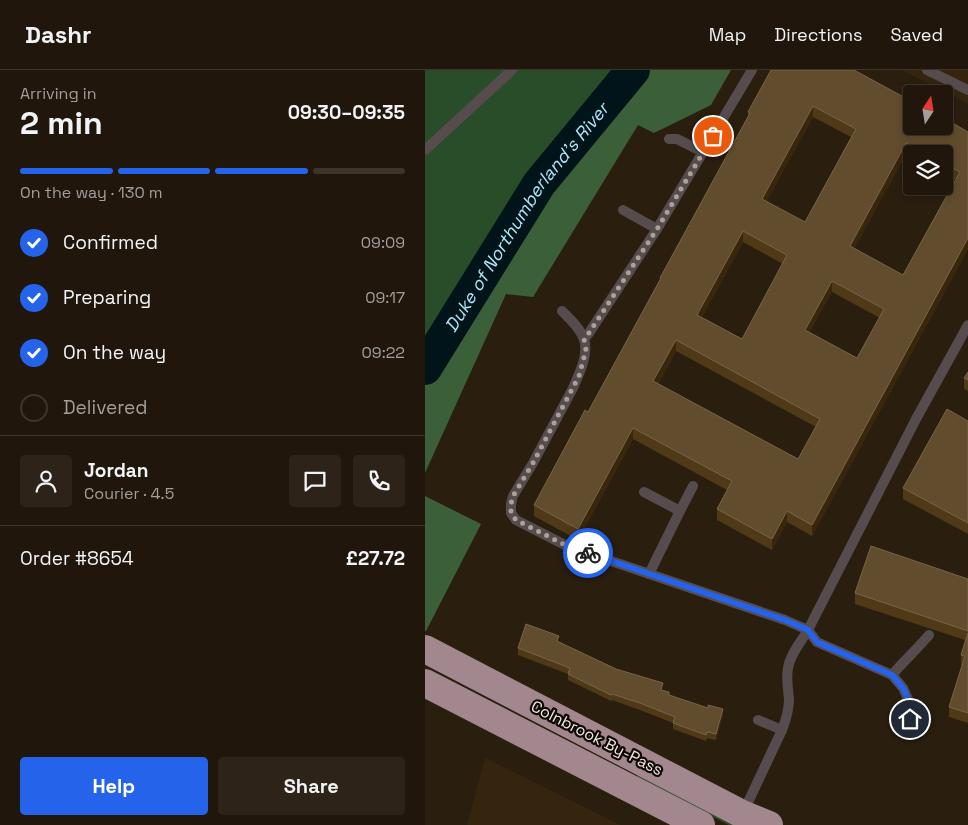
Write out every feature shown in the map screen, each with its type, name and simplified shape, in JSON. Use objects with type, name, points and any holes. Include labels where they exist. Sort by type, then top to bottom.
[{"type":"highway","name":"Colnbrook By-Pass","points":[[425,649],[742,814],[769,825]]},
{"type":"highway","name":"Colnbrook By-Pass","points":[[425,683],[701,825]]},
{"type":"lane","points":[[425,150],[512,70]]},
{"type":"lane","points":[[584,339],[657,229],[752,70]]},
{"type":"lane","points":[[927,70],[968,90]]},
{"type":"lane","points":[[669,138],[677,139],[703,152]]},
{"type":"lane","points":[[623,210],[657,229]]},
{"type":"lane","points":[[562,312],[578,329],[584,339],[586,350],[579,376],[533,463],[513,496],[511,513],[516,520],[567,546],[785,620],[808,630],[817,642],[892,675],[903,688],[913,710],[910,719]]},
{"type":"lane","points":[[742,814],[786,720],[789,701],[788,668],[793,654],[808,630],[968,325]]},
{"type":"lane","points":[[649,574],[693,486]]},
{"type":"lane","points":[[643,492],[680,510]]},
{"type":"lane","points":[[892,675],[929,635]]},
{"type":"lane","points":[[758,720],[782,730]]},
{"type":"shaded area","points":[[902,70],[968,70],[968,104],[953,96],[953,85],[931,85]]},
{"type":"shaded area","points":[[485,758],[621,825],[467,825]]},
{"type":"green space","points":[[425,70],[633,70],[539,184],[425,368]]},
{"type":"green space","points":[[642,70],[731,70],[711,105],[654,133],[638,125],[533,297],[506,294],[425,473],[425,379],[545,188]]},
{"type":"green space","points":[[425,496],[481,524],[426,631],[425,631]]},
{"type":"green space","points":[[638,774],[743,825],[729,825],[636,778]]},
{"type":"building","points":[[771,70],[854,70],[903,97],[903,135],[953,135],[953,123],[968,132],[968,238],[812,525],[787,511],[772,539],[717,509],[732,481],[633,428],[578,529],[534,505],[585,410],[588,412],[750,113],[748,112]],"holes":[[[813,106],[856,129],[805,222],[762,199]],[[906,143],[910,145],[953,145],[953,168],[960,172],[953,185],[953,195],[947,195],[903,275],[850,246],[903,149],[903,145]],[[743,231],[787,255],[742,339],[697,315]],[[832,281],[884,309],[857,358],[805,330]],[[676,340],[820,419],[798,459],[653,381]]]},
{"type":"building","points":[[968,372],[968,380],[964,378]]},
{"type":"building","points":[[947,409],[968,421],[968,523],[903,488]]},
{"type":"building","points":[[871,546],[968,579],[968,631],[855,593]]},
{"type":"building","points":[[526,624],[559,636],[557,641],[616,669],[663,683],[661,690],[669,692],[669,695],[708,708],[708,705],[723,709],[716,734],[707,732],[706,735],[673,723],[675,717],[640,703],[611,695],[568,674],[570,668],[518,648]]},
{"type":"building","points":[[968,633],[968,713],[949,707],[965,656],[961,655]]},
{"type":"waterway","name":"Duke of Northumberland's River","points":[[425,368],[539,184],[633,70]]},
{"type":"way so far","points":[[588,553],[567,546],[516,520],[511,513],[513,496],[533,463],[579,376],[586,350],[584,339],[657,229],[713,136]]},
{"type":"route","points":[[588,553],[785,620],[808,630],[817,642],[892,675],[903,688],[913,710],[910,719]]}]
